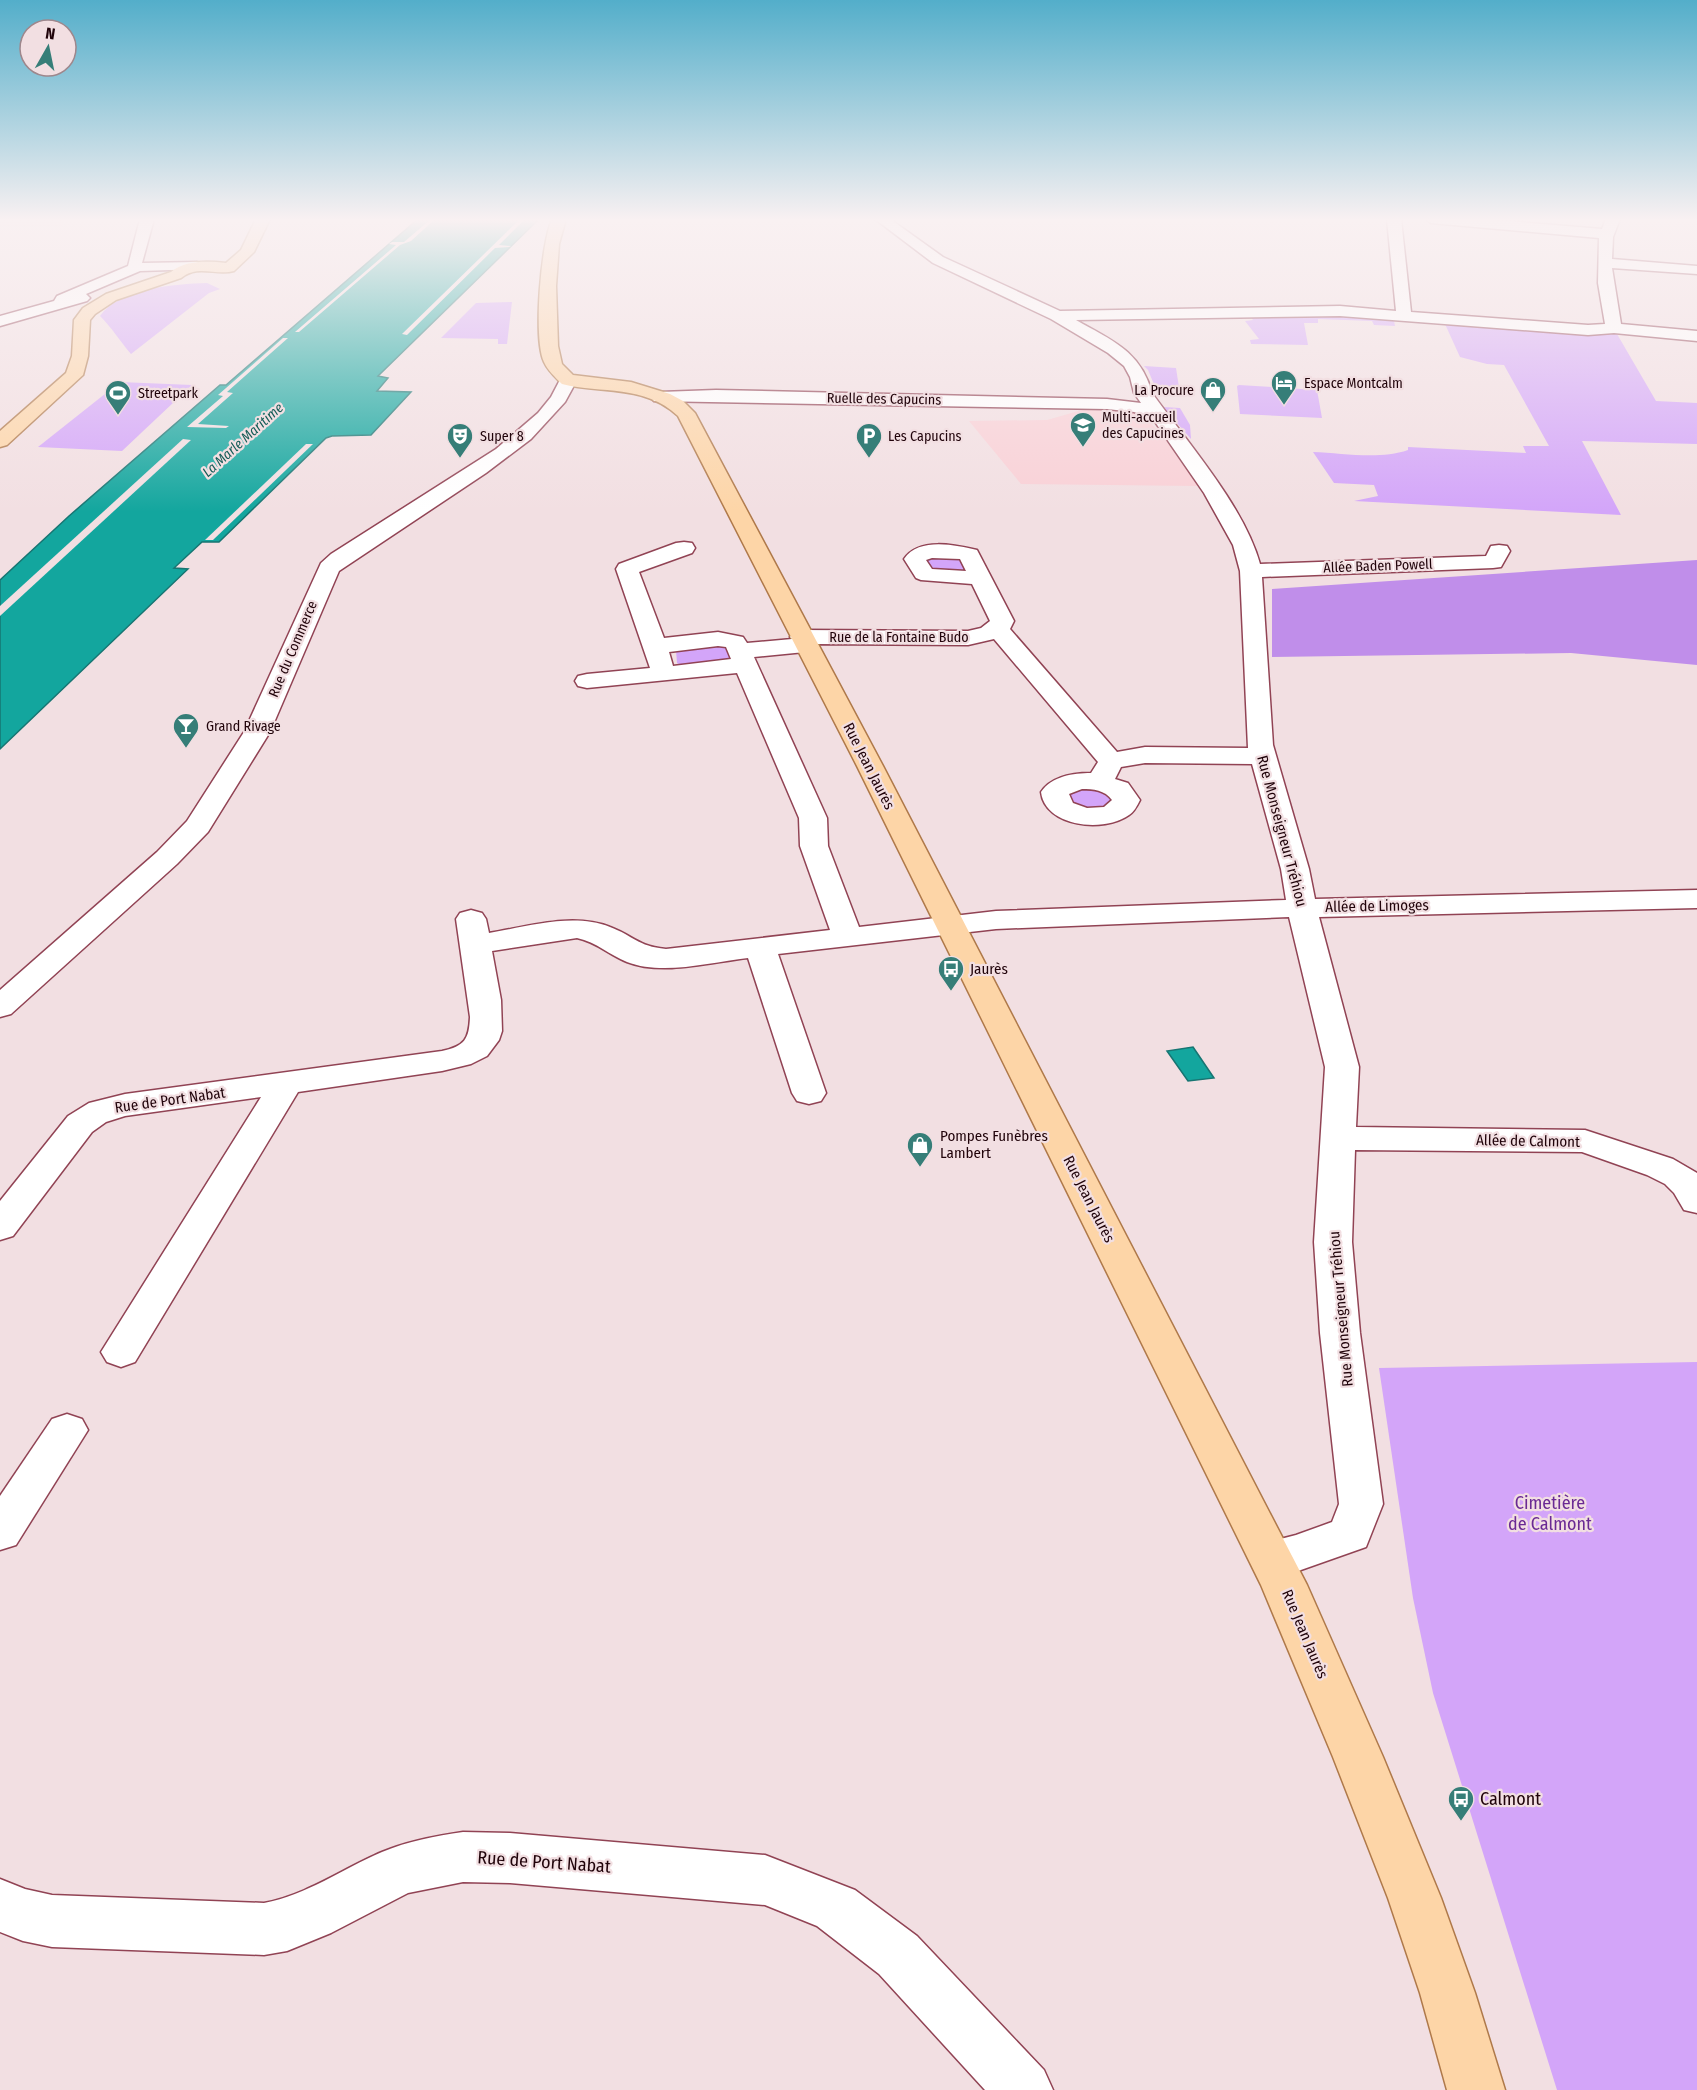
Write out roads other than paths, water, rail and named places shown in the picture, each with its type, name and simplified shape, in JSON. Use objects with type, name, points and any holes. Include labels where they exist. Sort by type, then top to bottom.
[{"type":"main road","points":[[0,441],[74,375],[80,356],[82,320],[85,317]]},
{"type":"main road","points":[[549,317],[552,362],[568,380]]},
{"type":"main road","name":"Rue Jean Jaurès","points":[[568,380],[603,381],[676,403],[686,413],[950,925],[1246,1513],[1273,1558],[1387,1824],[1457,2019],[1476,2090]]},
{"type":"street","points":[[0,321],[17,317]]},
{"type":"street","name":"Rue Monseigneur Tréhiou","points":[[1058,317],[1128,359],[1139,376],[1143,393],[1214,493],[1244,545],[1251,572],[1262,756],[1295,869],[1302,908],[1342,1067],[1333,1242],[1340,1333],[1361,1504],[1350,1534],[1298,1553],[1273,1558]]},
{"type":"street","points":[[1411,317],[1588,330],[1614,328],[1697,336]]},
{"type":"street","points":[[1612,317],[1614,328]]},
{"type":"street","name":"Rue du Commerce","points":[[0,1007],[167,858],[198,826],[257,732],[329,568],[339,559],[463,479],[527,433],[557,402],[568,380]]},
{"type":"street","name":"Ruelle des Capucins","points":[[1107,404],[1134,400],[1143,393]]},
{"type":"street","name":"Ruelle des Capucins","points":[[660,397],[716,395],[1107,404],[1137,407],[1157,415]]},
{"type":"street","points":[[664,674],[627,569],[684,548]]},
{"type":"street","name":"Allée Baden Powell","points":[[1251,572],[1493,562],[1499,551]]},
{"type":"street","points":[[980,578],[1002,621],[996,630],[1006,636],[1106,771],[1144,755],[1262,756]]},
{"type":"street","name":"Rue de la Fontaine Budo","points":[[587,681],[664,674],[742,658],[804,641],[955,639],[981,636],[996,630]]},
{"type":"street","points":[[655,646],[727,639],[735,642],[813,818],[814,846],[847,936]]},
{"type":"street","name":"Allée de Limoges","points":[[473,931],[577,929],[599,933],[638,955],[666,958],[847,936],[1017,919],[1302,908],[1697,899]]},
{"type":"street","name":"Rue de Port Nabat","points":[[0,1227],[88,1117],[111,1108],[442,1061],[467,1054],[475,1049],[482,1043],[488,1023],[473,931]]},
{"type":"street","points":[[760,947],[809,1094]]},
{"type":"street","points":[[121,1352],[286,1084]]},
{"type":"street","name":"Allée de Calmont","points":[[1338,1138],[1585,1141],[1660,1167],[1678,1176],[1689,1186],[1697,1202]]},
{"type":"street","points":[[0,1533],[67,1430]]},
{"type":"street","name":"Rue de Port Nabat","points":[[0,1905],[23,1915],[52,1921],[264,1929],[287,1925],[312,1915],[399,1870],[434,1861],[463,1857],[510,1858],[765,1880],[836,1908],[898,1955],[1024,2090]]},
{"type":"water","name":"La Marle Maritime","points":[[305,317],[439,317],[378,376],[388,378],[377,391],[411,392],[371,435],[326,438],[219,542],[202,542],[174,568],[188,569],[0,749],[0,580],[69,516],[220,385],[226,385]]},
{"type":"water","points":[[1193,1047],[1214,1078],[1188,1081],[1167,1051]]},
{"type":"place","name":"Espace Montcalm","points":[[1284,406]]},
{"type":"place","name":"La Procure","points":[[1213,413]]},
{"type":"place","name":"Streetpark","points":[[118,416]]},
{"type":"place","name":"Multi-accueil des Capucines","points":[[1083,448]]},
{"type":"place","name":"Super 8","points":[[460,459]]},
{"type":"place","name":"Les Capucins","points":[[869,459]]},
{"type":"place","name":"Grand Rivage","points":[[186,749]]},
{"type":"place","name":"Jaurès","points":[[951,992]]},
{"type":"place","name":"Pompes Funèbres Lambert","points":[[920,1168]]},
{"type":"place","name":"Calmont","points":[[1461,1822]]},
{"type":"park label","name":"Cimetière de Calmont","points":[[1550,1513]]}]
